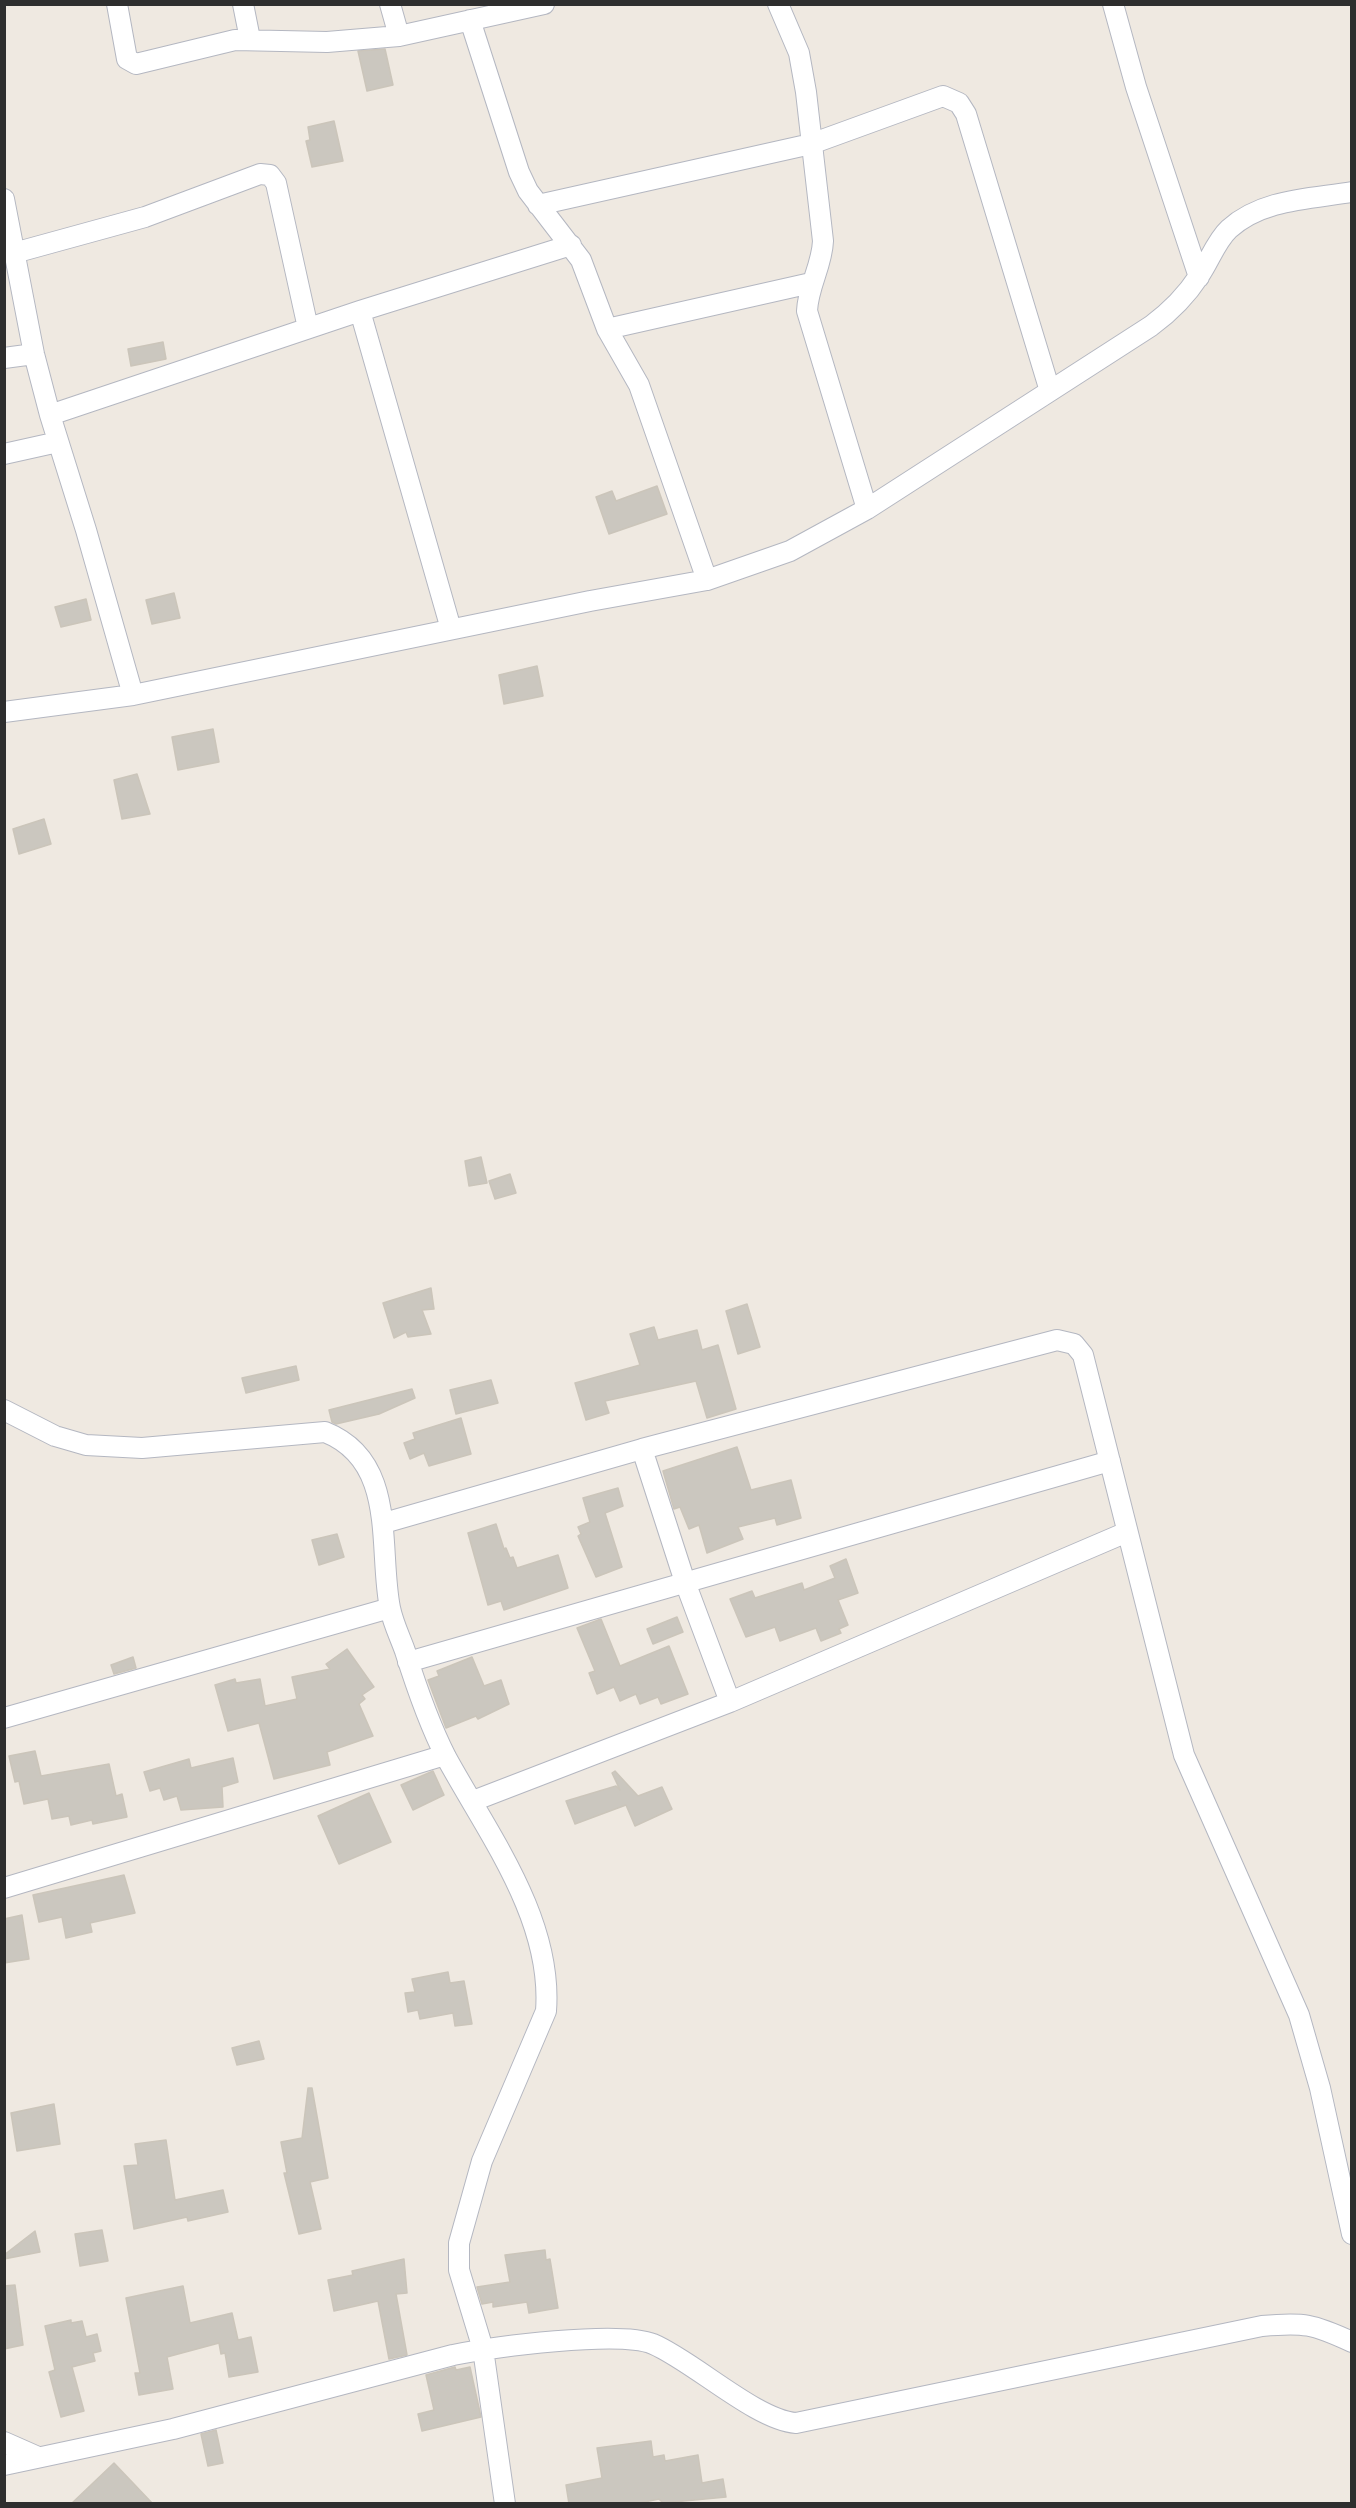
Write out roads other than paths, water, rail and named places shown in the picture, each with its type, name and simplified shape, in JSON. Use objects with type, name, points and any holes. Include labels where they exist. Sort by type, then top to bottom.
[{"type":"street","points":[[117,4],[127,59],[131,63],[219,42],[250,39],[327,42],[399,36],[544,4]]},
{"type":"street","points":[[243,4],[250,39]]},
{"type":"street","points":[[390,4],[399,36]]},
{"type":"street","points":[[778,4],[798,53],[806,92],[823,241],[820,264],[811,283],[807,311],[867,509]]},
{"type":"street","points":[[1113,4],[1136,87],[1199,277]]},
{"type":"street","points":[[470,20],[519,172],[538,205],[572,245],[581,260],[607,329],[639,385],[707,580]]},
{"type":"street","points":[[538,205],[811,144],[943,96],[959,103],[966,114],[1050,391]]},
{"type":"street","points":[[14,254],[145,218],[260,174],[270,175],[276,183],[308,328]]},
{"type":"street","points":[[4,712],[133,695],[451,629],[707,580],[790,551],[867,509],[1172,311],[1199,277],[1227,231],[1255,211],[1284,202],[1352,192]]},
{"type":"street","points":[[6,211],[34,354],[50,415],[86,530],[133,695]]},
{"type":"street","points":[[50,415],[360,311],[572,245]]},
{"type":"street","points":[[607,329],[811,283]]},
{"type":"street","points":[[360,311],[451,629]]},
{"type":"street","points":[[4,358],[34,354]]},
{"type":"street","points":[[4,454],[58,442]]},
{"type":"street","points":[[384,1523],[642,1449],[1057,1340],[1074,1344],[1083,1355],[1184,1755],[1299,2015],[1320,2088],[1352,2234]]},
{"type":"street","points":[[4,1410],[55,1436],[86,1445],[142,1448],[325,1432],[340,1438],[360,1458],[374,1484],[384,1523],[390,1608],[408,1662],[446,1755],[473,1801],[535,1928],[548,1986],[546,2011],[482,2161],[459,2243],[459,2270],[483,2349],[505,2504]]},
{"type":"street","points":[[642,1449],[685,1582],[730,1702]]},
{"type":"street","points":[[408,1662],[1110,1461]]},
{"type":"street","points":[[473,1801],[730,1702],[1127,1532]]},
{"type":"street","points":[[4,1718],[390,1608]]},
{"type":"street","points":[[4,1888],[446,1755]]},
{"type":"street","points":[[4,2465],[173,2429],[483,2349],[629,2337],[664,2349],[737,2396],[776,2417],[796,2423],[1262,2326],[1300,2323],[1323,2329],[1352,2342]]},
{"type":"street","points":[[4,2442],[38,2457]]}]
